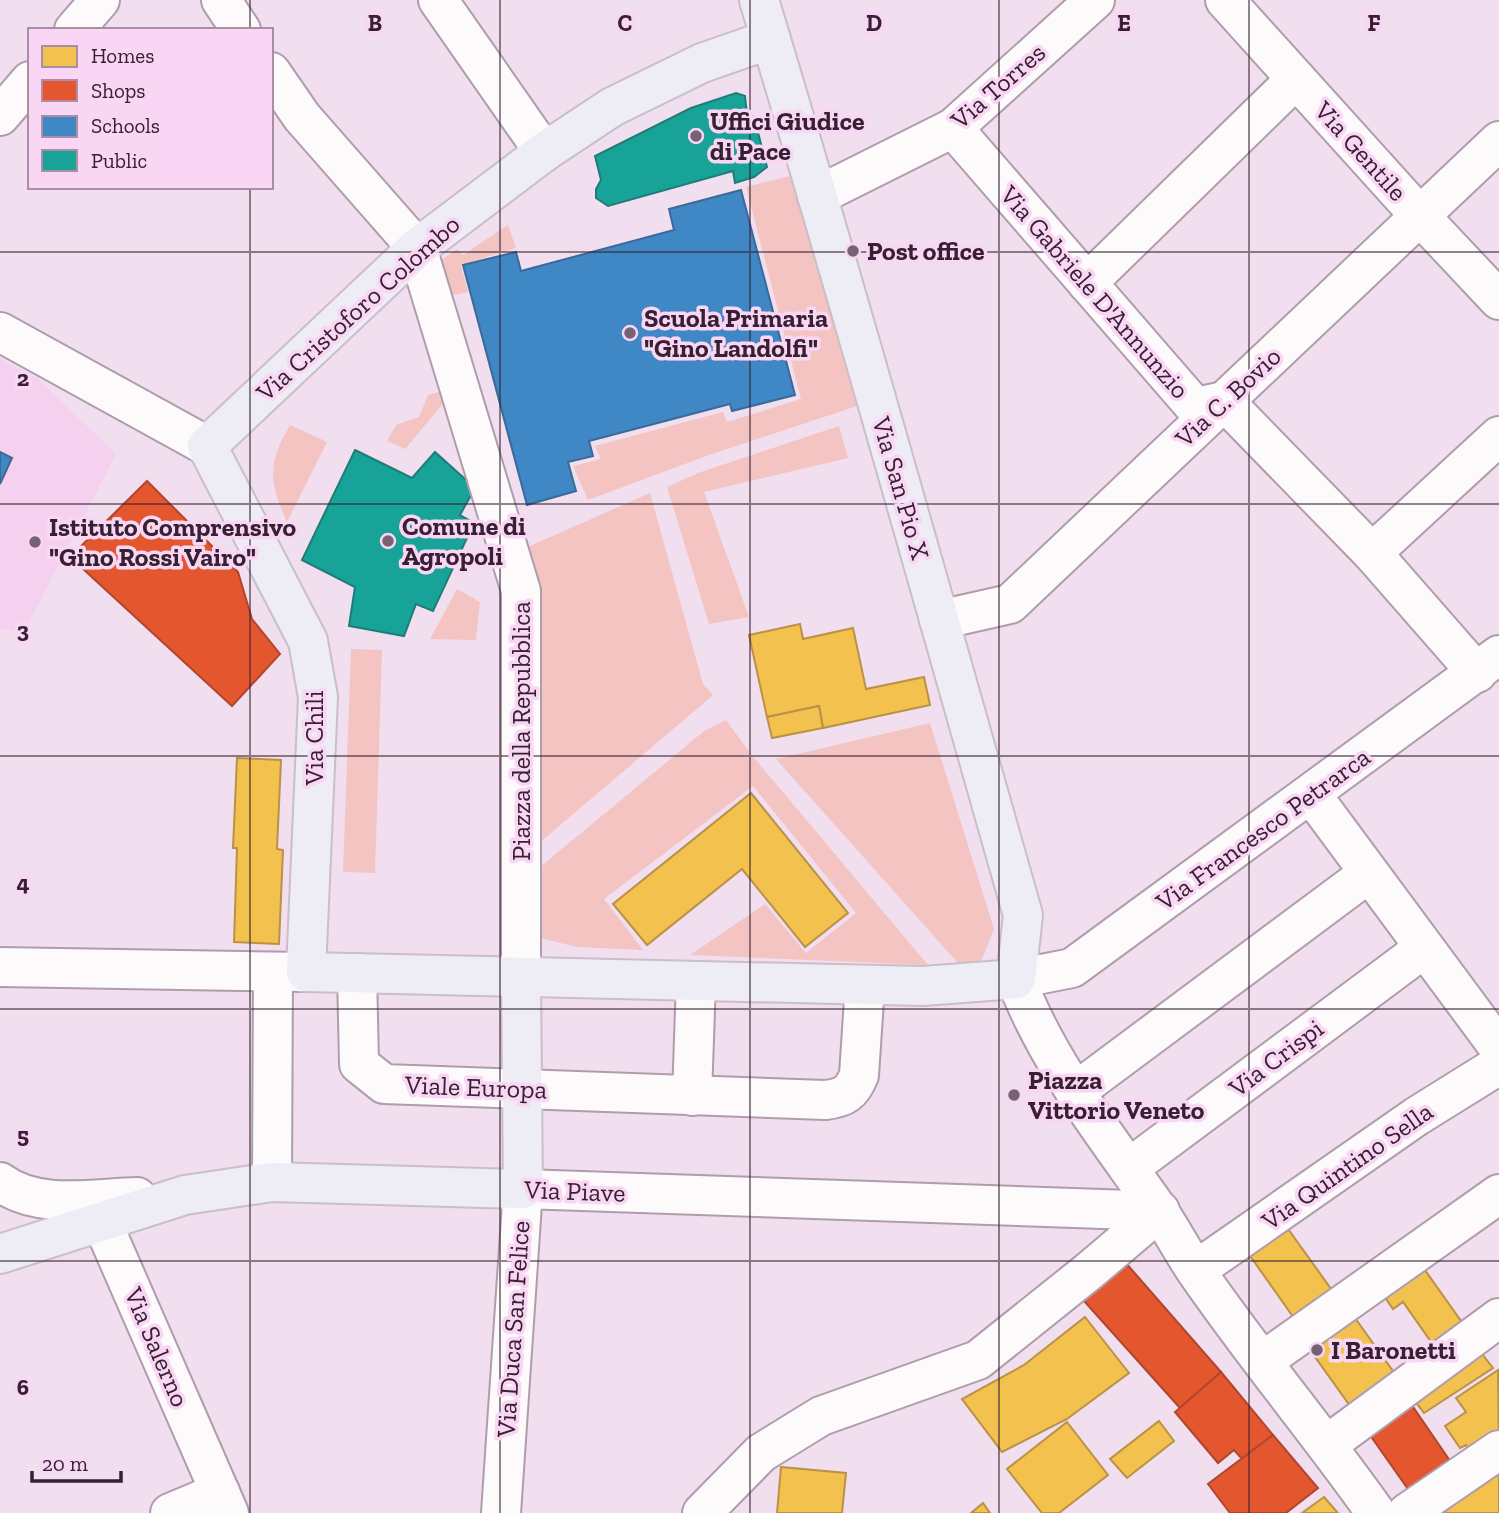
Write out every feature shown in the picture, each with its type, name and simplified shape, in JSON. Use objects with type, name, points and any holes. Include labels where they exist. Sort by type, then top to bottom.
[{"type":"main road","name":"Via San Pio X","points":[[759,0],[1023,915],[1016,979]]},
{"type":"main road","name":"Via Cristoforo Colombo","points":[[206,446],[418,248],[544,152],[611,107],[702,64],[771,38]]},
{"type":"main road","name":"Via Chili","points":[[206,446],[308,641],[318,698],[289,972]]},
{"type":"main road","points":[[289,972],[923,986],[1016,979]]},
{"type":"main road","name":"Via Duca San Felice","points":[[521,977],[523,1189]]},
{"type":"main road","name":"Via Piave","points":[[0,1254],[185,1195],[272,1182],[523,1189]]},
{"type":"street","points":[[76,28],[100,0]]},
{"type":"street","points":[[221,0],[241,28]]},
{"type":"street","points":[[438,0],[544,152]]},
{"type":"street","name":"Via Gentile","points":[[1225,0],[1499,300]]},
{"type":"street","name":"Via Torres","points":[[817,196],[953,128],[1086,3]]},
{"type":"street","points":[[273,75],[302,117],[418,248]]},
{"type":"street","points":[[1087,283],[1296,79]]},
{"type":"street","points":[[0,116],[28,83]]},
{"type":"street","name":"Via Gabriele D'Annunzio","points":[[953,128],[1195,407],[1224,401],[1372,553],[1488,664]]},
{"type":"street","name":"Via C. Bovio","points":[[939,620],[1010,604],[1499,141]]},
{"type":"street","name":"Piazza della Repubblica","points":[[418,248],[521,592],[521,977]]},
{"type":"street","points":[[0,332],[206,446]]},
{"type":"street","points":[[1372,553],[1499,436]]},
{"type":"street","name":"Via Francesco Petrarca","points":[[1016,979],[1072,968],[1488,664]]},
{"type":"street","points":[[1311,794],[1423,949],[1496,1070]]},
{"type":"street","points":[[1075,1092],[1369,873]]},
{"type":"street","name":"Via Crispi","points":[[1129,1168],[1423,949]]},
{"type":"street","points":[[0,967],[289,972],[272,1182]]},
{"type":"street","name":"Viale Europa","points":[[357,973],[359,1064],[384,1084],[825,1100],[843,1099],[855,1087],[859,1075],[865,985]]},
{"type":"street","points":[[1016,979],[1028,1010],[1075,1092],[1160,1211],[1196,1270],[1328,1444],[1376,1513]]},
{"type":"street","points":[[692,1096],[696,981]]},
{"type":"street","name":"Via Quintino Sella","points":[[1196,1270],[1417,1116],[1496,1070]]},
{"type":"street","points":[[0,1182],[15,1193],[42,1200],[185,1195]]},
{"type":"street","name":"Via Piave","points":[[523,1189],[1160,1211]]},
{"type":"street","name":"Via Duca San Felice","points":[[501,1513],[523,1189]]},
{"type":"street","points":[[1263,1361],[1499,1194]]},
{"type":"street","points":[[702,1513],[761,1453],[821,1416],[978,1360],[1160,1211]]},
{"type":"street","name":"Via Salerno","points":[[101,1220],[224,1503]]},
{"type":"street","points":[[1328,1444],[1499,1318]]},
{"type":"street","points":[[1407,1513],[1499,1450]]},
{"type":"street","points":[[170,1513],[224,1503]]},
{"type":"shaded area","points":[[802,173],[866,403],[709,455],[588,500],[573,466],[601,459],[595,446],[723,412],[727,422],[801,399],[746,187]]},
{"type":"shaded area","points":[[508,225],[516,248],[461,265],[468,292],[445,297],[433,266],[457,249],[463,255]]},
{"type":"shaded area","name":"Istituto Comprensivo \"Gino Rossi Vairo\"","points":[[0,359],[37,378],[116,454],[24,632],[0,629]]},
{"type":"shaded area","points":[[442,391],[446,400],[405,449],[387,441],[396,425],[419,417],[428,395]]},
{"type":"shaded area","points":[[290,425],[327,442],[287,522],[277,495],[273,473],[277,451]]},
{"type":"shaded area","points":[[839,426],[848,458],[704,492],[749,617],[709,624],[667,487],[698,473]]},
{"type":"shaded area","points":[[650,493],[703,684],[713,695],[531,850],[523,549]]},
{"type":"shaded area","points":[[457,589],[480,602],[476,640],[430,639]]},
{"type":"shaded area","points":[[351,649],[382,650],[375,873],[343,872]]},
{"type":"shaded area","points":[[726,720],[750,753],[928,965],[690,955],[765,904],[806,953],[856,913],[753,786],[604,899],[643,950],[577,947],[540,938],[533,873],[704,731]]},
{"type":"shaded area","points":[[930,723],[994,929],[982,959],[965,971],[776,759]]},
{"type":"building: Homes","points":[[800,624],[803,639],[853,628],[866,689],[924,677],[930,705],[823,728],[819,706],[767,717],[749,635]]},
{"type":"building: Homes","points":[[819,706],[823,728],[772,738],[767,717]]},
{"type":"building: Homes","points":[[237,758],[281,760],[277,849],[283,850],[279,944],[234,942],[237,848],[233,848]]},
{"type":"building: Homes","points":[[751,793],[848,913],[805,947],[742,869],[647,945],[613,904]]},
{"type":"building: Homes","points":[[1286,1226],[1339,1300],[1301,1328],[1248,1253]]},
{"type":"building: Homes","points":[[1415,1256],[1471,1335],[1441,1356],[1403,1302],[1393,1309],[1375,1283]]},
{"type":"building: Homes","points":[[1345,1304],[1403,1385],[1358,1417],[1300,1336]]},
{"type":"building: Homes","points":[[1085,1317],[1129,1373],[1067,1419],[1002,1452],[962,1399],[1024,1365]]},
{"type":"building: Homes","points":[[1475,1345],[1493,1368],[1424,1413],[1415,1401]]},
{"type":"building: Homes","points":[[1498,1370],[1499,1448],[1477,1462],[1466,1445],[1460,1448],[1445,1426],[1466,1412],[1456,1398]]},
{"type":"building: Homes","points":[[1159,1421],[1174,1441],[1127,1478],[1110,1459]]},
{"type":"building: Homes","points":[[1067,1422],[1108,1475],[1059,1513],[1042,1513],[1007,1469]]},
{"type":"building: Homes","points":[[1499,1465],[1499,1513],[1430,1513]]},
{"type":"building: Homes","points":[[781,1467],[846,1473],[842,1513],[777,1513]]},
{"type":"building: Homes","points":[[1324,1497],[1338,1513],[1302,1513]]},
{"type":"building: Homes","points":[[983,1503],[990,1513],[971,1513]]},
{"type":"building: Shops","points":[[147,481],[238,572],[252,619],[280,654],[232,706],[70,557]]},
{"type":"building: Shops","points":[[1118,1254],[1221,1372],[1180,1408],[1076,1292]]},
{"type":"building: Shops","points":[[1221,1372],[1273,1435],[1242,1459],[1234,1450],[1218,1463],[1175,1412]]},
{"type":"building: Shops","points":[[1407,1398],[1459,1474],[1417,1502],[1365,1428]]},
{"type":"building: Shops","points":[[1273,1435],[1318,1488],[1286,1513],[1230,1513],[1208,1484]]},
{"type":"building: Schools","name":"Scuola Primaria \"Gino Landolfi\"","points":[[741,190],[795,395],[732,411],[730,404],[589,441],[593,456],[568,462],[576,491],[527,505],[463,265],[516,252],[521,271],[674,230],[669,209]]},
{"type":"building: Schools","points":[[0,452],[12,458],[0,484]]},
{"type":"building: Public","name":"Uffici Giudice di Pace","points":[[736,93],[745,96],[747,115],[754,117],[767,167],[754,177],[735,183],[733,171],[608,206],[596,198],[596,189],[601,180],[595,156],[691,108]]},
{"type":"building: Public","name":"Comune di Agropoli","points":[[355,450],[412,478],[435,452],[475,488],[460,515],[474,523],[433,611],[416,604],[404,636],[349,626],[355,587],[302,560]]},
{"type":"place","name":"Uffici Giudice di Pace","points":[[696,136]]},
{"type":"place","name":"Post office","points":[[853,251]]},
{"type":"place","name":"Scuola Primaria \"Gino Landolfi\"","points":[[630,333]]},
{"type":"place","name":"Comune di Agropoli","points":[[388,541]]},
{"type":"place","name":"Istituto Comprensivo \"Gino Rossi Vairo\"","points":[[35,542]]},
{"type":"place","name":"Piazza Vittorio Veneto","points":[[1014,1095]]},
{"type":"place","name":"I Baronetti","points":[[1317,1350]]}]
